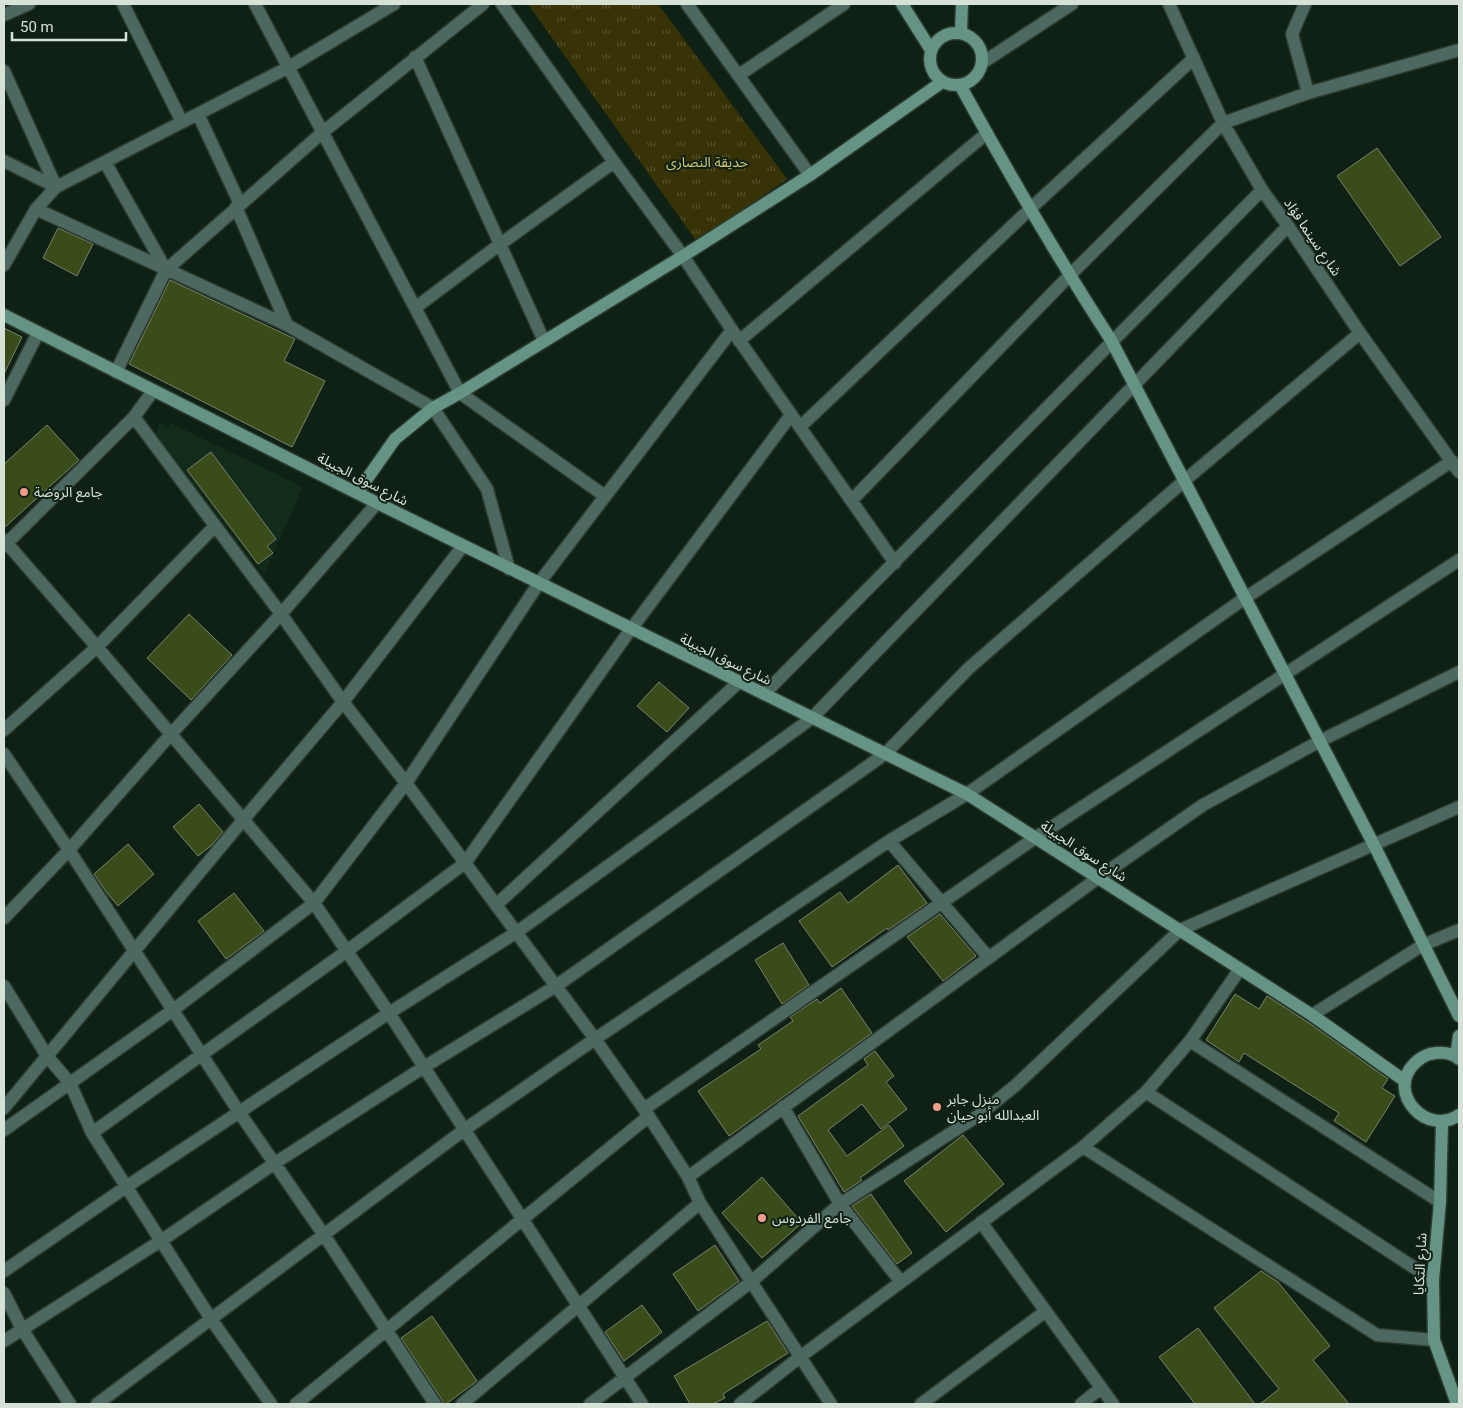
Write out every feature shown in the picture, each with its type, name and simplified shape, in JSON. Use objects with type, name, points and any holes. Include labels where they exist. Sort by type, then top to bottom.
[{"type":"street","points":[[4,15],[29,4]]},
{"type":"street","points":[[123,4],[182,122]]},
{"type":"street","points":[[255,4],[460,393],[605,496]]},
{"type":"street","points":[[4,266],[36,209],[56,187],[289,67],[394,4]]},
{"type":"street","points":[[116,372],[166,270],[322,132],[483,4]]},
{"type":"street","points":[[502,4],[683,256],[736,336],[896,563]]},
{"type":"street","points":[[687,4],[810,175]]},
{"type":"street","points":[[739,75],[844,4]]},
{"type":"street","points":[[902,4],[931,50]]},
{"type":"street","points":[[961,33],[962,4]]},
{"type":"street","points":[[982,63],[1072,4]]},
{"type":"street","name":"شارع سينما فؤاد","points":[[1169,4],[1223,123],[1262,190],[1360,333],[1459,472]]},
{"type":"street","points":[[1305,4],[1292,34],[1308,93]]},
{"type":"street","points":[[954,33],[961,33],[969,36],[979,48],[982,63],[979,71],[968,82],[960,85],[951,85],[942,82],[936,76],[931,68],[929,59],[931,50],[940,38],[954,33]]},
{"type":"street","points":[[852,500],[1070,276],[1223,123],[1308,93],[1459,50]]},
{"type":"street","points":[[415,57],[544,342]]},
{"type":"street","points":[[800,427],[1030,209],[1194,58]]},
{"type":"street","points":[[4,71],[56,187]]},
{"type":"street","points":[[356,493],[395,439],[433,408],[544,342],[810,175],[942,82]]},
{"type":"street","points":[[960,85],[1030,209],[1111,340],[1374,845],[1459,1016]]},
{"type":"street","points":[[198,114],[287,325]]},
{"type":"street","points":[[4,1130],[173,1010],[314,903],[406,783],[539,583],[605,496],[736,336],[987,133]]},
{"type":"street","points":[[4,161],[56,187]]},
{"type":"street","points":[[105,162],[166,270]]},
{"type":"street","points":[[415,308],[614,162]]},
{"type":"street","points":[[764,694],[896,563],[1111,340],[1262,190]]},
{"type":"street","points":[[36,209],[287,325],[433,408],[487,489],[509,569]]},
{"type":"street","points":[[4,1271],[126,1187],[389,1013],[516,932],[812,718],[1288,226]]},
{"type":"street","name":"شارع سوق الجبيلة","points":[[4,315],[356,493],[967,794],[1312,1015],[1404,1081]]},
{"type":"street","points":[[4,400],[38,332]]},
{"type":"street","points":[[4,1341],[162,1240],[275,1163],[424,1067],[556,986],[885,754],[969,668],[1184,481],[1360,333]]},
{"type":"street","points":[[153,391],[134,417],[5,543],[97,647],[314,903],[389,1013],[642,1404]]},
{"type":"street","points":[[92,1133],[466,863],[631,629],[791,414]]},
{"type":"street","points":[[134,417],[281,614],[343,702],[466,863],[647,1112],[688,1177],[700,1203],[830,1404]]},
{"type":"street","points":[[97,1404],[464,1130],[595,1039],[889,841],[967,794],[1245,598],[1452,461]]},
{"type":"street","points":[[4,918],[69,850],[171,734],[281,614],[377,503]]},
{"type":"street","points":[[4,730],[97,647],[216,526]]},
{"type":"street","points":[[4,1108],[242,820],[343,702],[463,546]]},
{"type":"street","points":[[296,1404],[522,1220],[647,1112],[941,902],[1035,838],[1459,560]]},
{"type":"street","points":[[688,1177],[1098,878],[1202,805],[1320,741],[1459,672]]},
{"type":"street","points":[[496,905],[740,682]]},
{"type":"street","points":[[4,754],[435,1404]]},
{"type":"street","points":[[590,1404],[751,1282],[840,1204],[979,1115],[1016,1085],[1180,930],[1459,808]]},
{"type":"street","points":[[889,841],[989,958]]},
{"type":"street","points":[[1312,1015],[1423,945],[1459,930]]},
{"type":"street","points":[[740,1404],[800,1357],[1083,1147],[1146,1092],[1190,1040],[1240,969]]},
{"type":"street","points":[[4,986],[47,1056],[70,1083],[92,1133],[126,1187],[162,1240],[211,1319],[270,1404]]},
{"type":"street","points":[[1459,1036],[1458,1058],[1438,1052],[1426,1055],[1412,1066],[1404,1081],[1406,1097],[1412,1108],[1420,1116],[1431,1121],[1442,1122],[1459,1116]]},
{"type":"street","points":[[1190,1040],[1440,1202]]},
{"type":"street","points":[[1146,1092],[1433,1280]]},
{"type":"street","points":[[783,1107],[840,1204],[901,1282]]},
{"type":"street","name":"شارع التكايا","points":[[1442,1122],[1440,1202],[1433,1280],[1434,1340],[1457,1404]]},
{"type":"street","points":[[1083,1147],[1377,1335],[1434,1340]]},
{"type":"street","points":[[462,1404],[700,1203]]},
{"type":"street","points":[[981,1222],[1113,1404]]},
{"type":"street","points":[[4,1293],[22,1328],[70,1404]]},
{"type":"street","points":[[920,1404],[1046,1311]]},
{"type":"street","points":[[1081,1404],[1101,1388]]},
{"type":"shaded area","points":[[160,422],[167,429],[171,423],[303,487],[264,575],[156,434]]},
{"type":"green space","name":"حديقة النصارى","points":[[528,4],[658,4],[787,179],[697,242]]},
{"type":"building","points":[[1377,148],[1441,237],[1400,266],[1337,176]]},
{"type":"building","points":[[58,228],[93,244],[77,276],[43,258]]},
{"type":"building","points":[[170,280],[295,339],[284,361],[325,381],[292,447],[129,364]]},
{"type":"building","points":[[4,328],[22,337],[4,374]]},
{"type":"building","name":"جامع الروضة","points":[[47,425],[79,460],[4,528],[4,464]]},
{"type":"building","points":[[211,452],[276,539],[267,546],[273,553],[258,564],[187,470]]},
{"type":"building","points":[[189,614],[232,655],[191,700],[147,658]]},
{"type":"building","points":[[659,682],[689,708],[667,732],[637,706]]},
{"type":"building","points":[[199,804],[223,832],[212,845],[198,856],[173,827]]},
{"type":"building","points":[[128,844],[154,874],[118,906],[94,874]]},
{"type":"building","points":[[898,865],[927,903],[888,930],[887,928],[832,967],[799,921],[840,892],[848,903]]},
{"type":"building","points":[[234,893],[264,931],[226,959],[198,921]]},
{"type":"building","points":[[940,914],[976,956],[943,981],[907,937]]},
{"type":"building","points":[[783,943],[809,985],[782,1004],[755,960]]},
{"type":"building","points":[[841,988],[872,1033],[729,1136],[698,1091],[761,1049],[758,1045],[793,1021],[790,1017],[817,999],[820,1003]]},
{"type":"building","points":[[1235,994],[1259,1009],[1267,996],[1388,1079],[1382,1088],[1395,1096],[1366,1142],[1334,1121],[1339,1113],[1244,1053],[1239,1062],[1206,1040]]},
{"type":"building","points":[[875,1051],[894,1076],[886,1082],[907,1109],[881,1129],[862,1104],[828,1130],[847,1156],[889,1125],[904,1146],[844,1192],[798,1116],[868,1065],[864,1059]]},
{"type":"building","points":[[963,1135],[1004,1184],[946,1232],[904,1181]]},
{"type":"building","name":"جامع الفردوس","points":[[762,1177],[802,1223],[762,1258],[722,1213]]},
{"type":"building","points":[[871,1194],[912,1253],[897,1264],[852,1206]]},
{"type":"building","points":[[715,1245],[739,1281],[698,1311],[673,1274]]},
{"type":"building","points":[[1261,1271],[1278,1282],[1330,1346],[1313,1360],[1349,1404],[1260,1404],[1279,1389],[1214,1308]]},
{"type":"building","points":[[642,1305],[662,1332],[624,1361],[605,1332]]},
{"type":"building","points":[[432,1316],[477,1381],[446,1404],[443,1404],[401,1338]]},
{"type":"building","points":[[767,1321],[788,1353],[723,1394],[725,1398],[713,1404],[690,1404],[674,1376]]},
{"type":"building","points":[[1198,1328],[1255,1404],[1195,1404],[1159,1357]]},
{"type":"place","name":"جامع الروضة","points":[[24,492]]},
{"type":"place","name":"منزل جابر العبدالله أبو حيان","points":[[937,1107]]},
{"type":"place","name":"جامع الفردوس","points":[[762,1218]]}]
